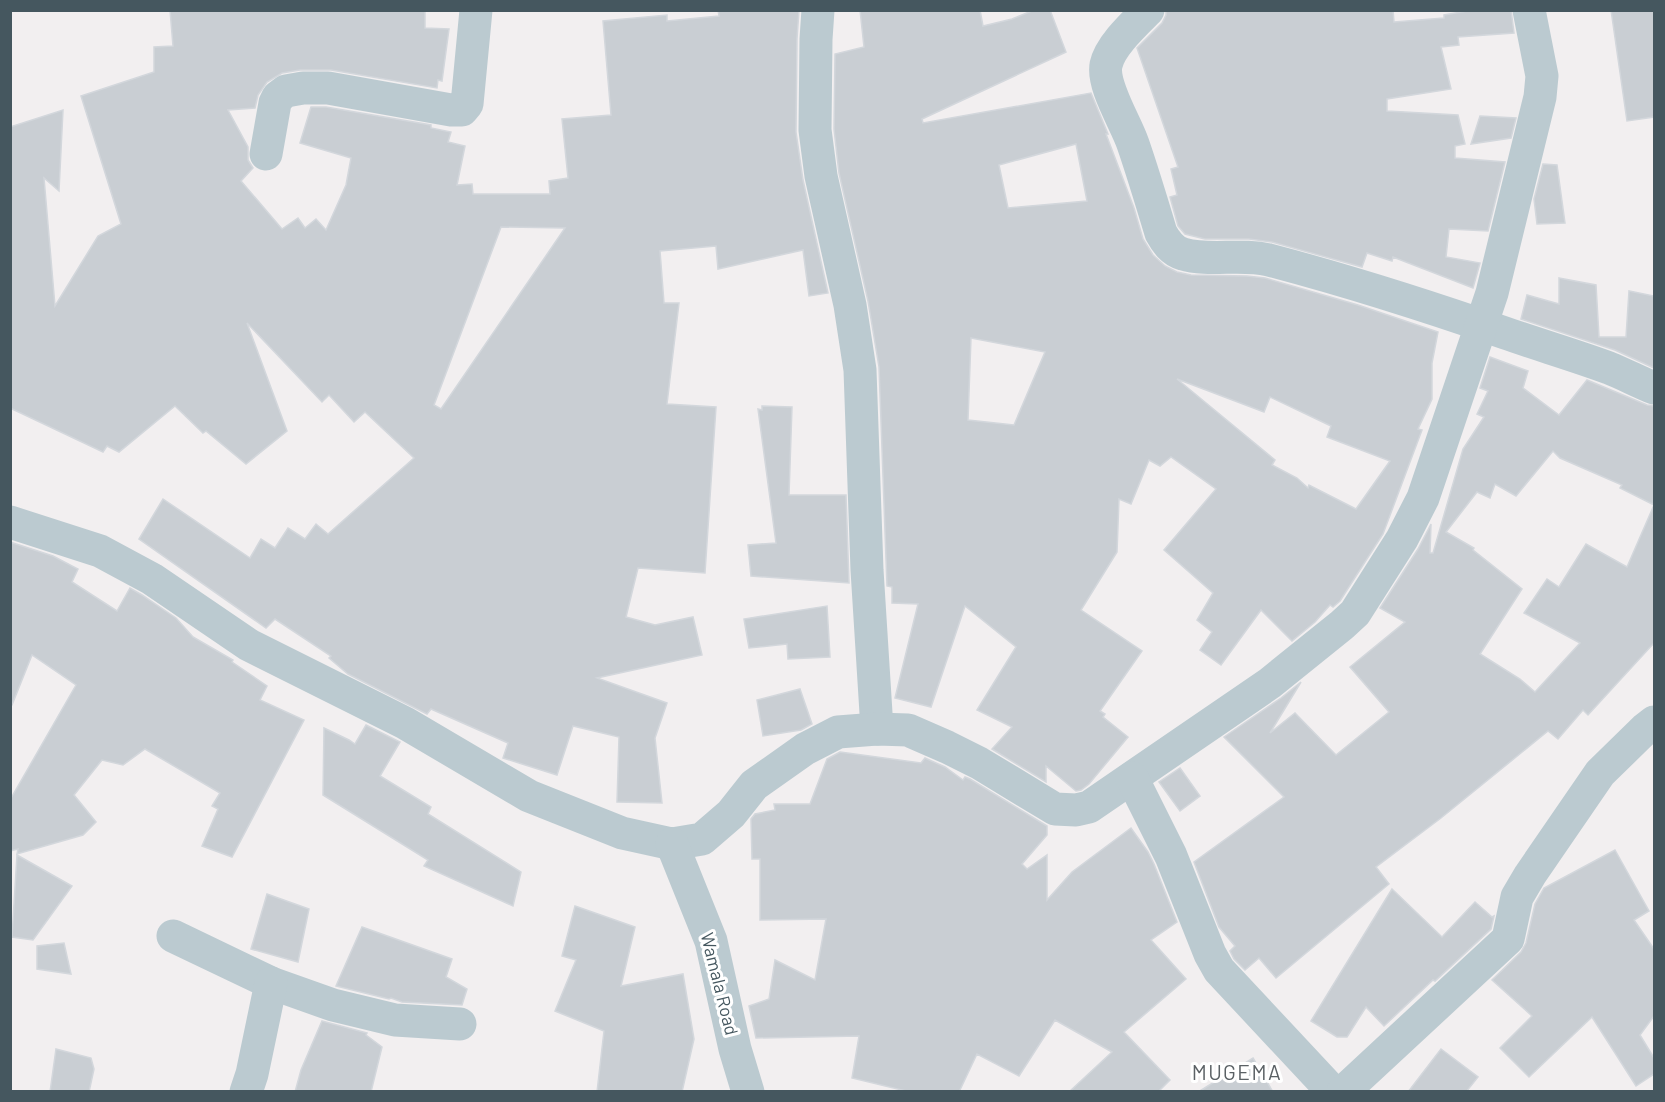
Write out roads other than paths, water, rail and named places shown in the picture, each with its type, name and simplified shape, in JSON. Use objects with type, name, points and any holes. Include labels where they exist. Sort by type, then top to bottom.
[{"type":"street","points":[[266,154],[275,103],[278,97],[286,91],[328,88],[462,110],[467,104],[476,10]]},
{"type":"street","points":[[818,10],[815,130],[821,176],[850,304],[860,370],[867,570],[877,729]]},
{"type":"street","points":[[1148,10],[1126,31],[1108,59],[1105,69],[1110,90],[1132,142],[1161,233],[1165,242],[1173,249],[1183,254],[1204,257],[1250,256],[1267,259],[1334,278],[1482,325],[1610,369],[1654,388]]},
{"type":"street","points":[[10,522],[100,550],[152,579],[249,645],[405,723],[529,796],[622,833],[672,844],[702,839],[731,814],[754,785],[805,749],[838,732],[877,729],[908,730],[947,747],[979,763],[1055,809],[1076,810],[1089,807],[1270,683],[1355,613],[1402,539],[1423,498],[1492,293],[1540,97],[1542,76],[1529,10]]},
{"type":"street","points":[[1343,1092],[1508,939],[1517,897],[1530,875],[1600,773],[1654,722]]},
{"type":"street","points":[[1132,778],[1171,856],[1210,954],[1219,970],[1334,1092]]},
{"type":"street","name":"Wamala Road","points":[[672,844],[711,941],[735,1049],[748,1092]]},
{"type":"street","points":[[174,936],[271,983],[333,1005],[395,1020],[460,1024]]},
{"type":"street","points":[[246,1092],[252,1074],[271,983]]},
{"type":"district","name":"MUGEMA","points":[[1237,1073]]}]
